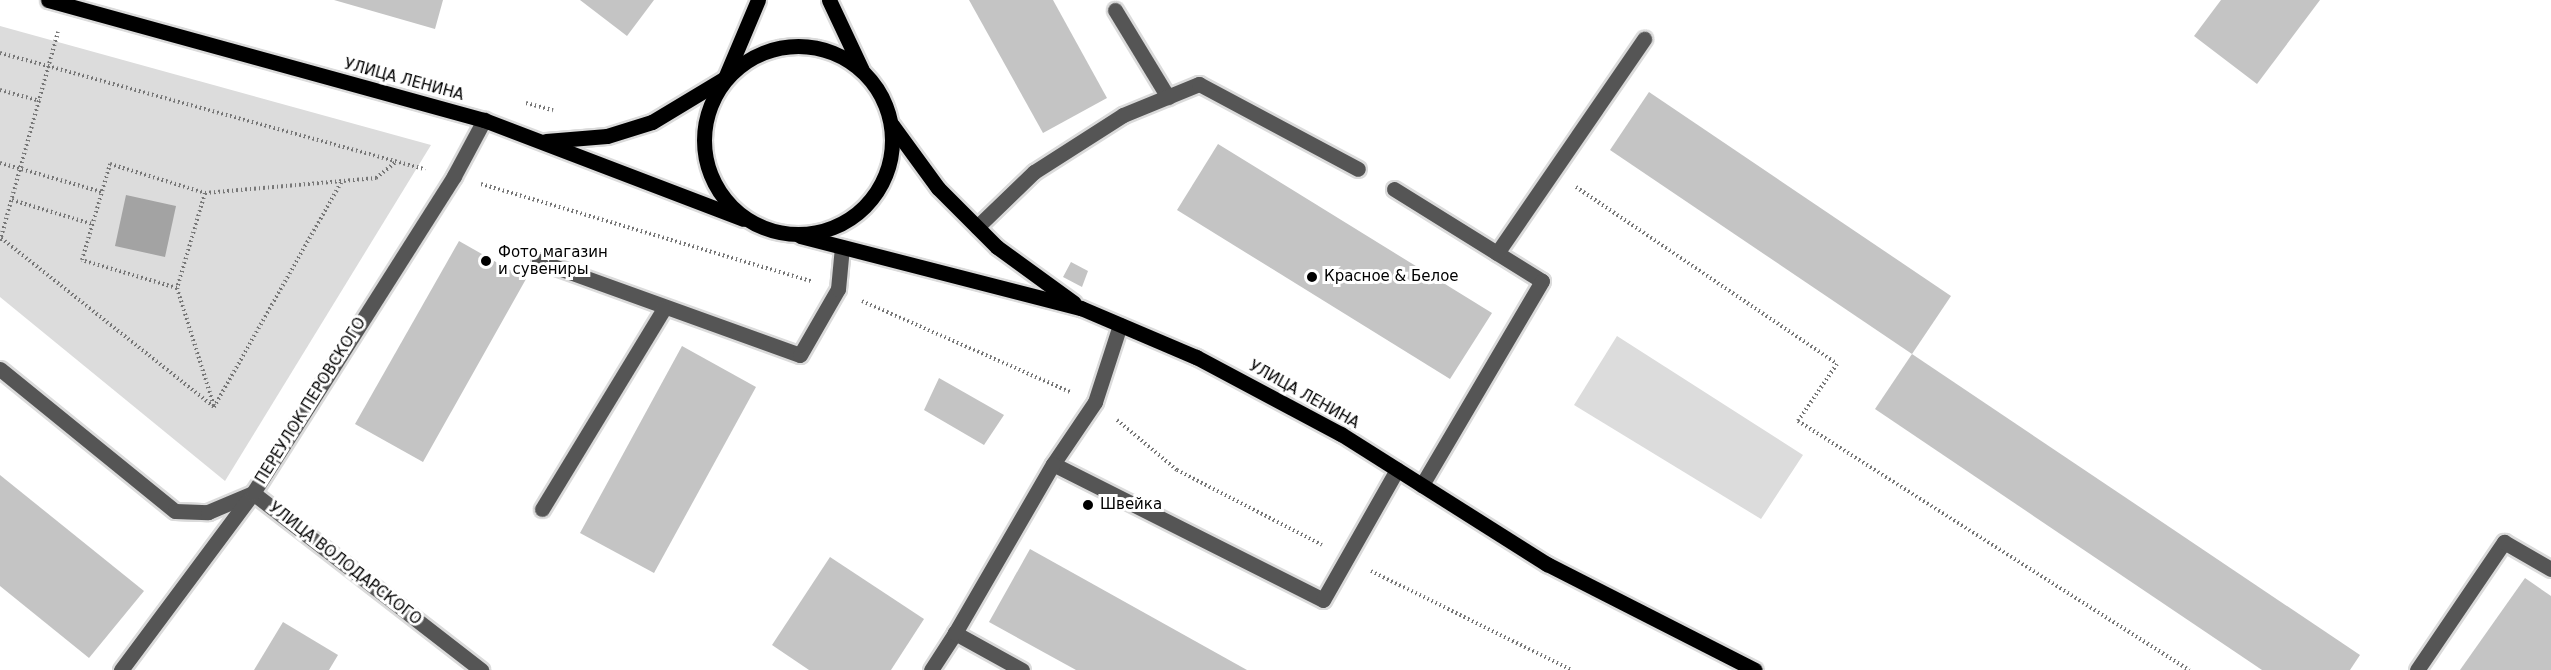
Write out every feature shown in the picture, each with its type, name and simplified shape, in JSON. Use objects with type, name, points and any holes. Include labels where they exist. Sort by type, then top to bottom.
[{"type":"main road","name":"УЛИЦА ЛЕНИНА","points":[[48,0],[484,120],[743,219],[770,232],[800,236],[1082,308],[1207,363],[1397,470],[1546,564],[1755,670]]},
{"type":"main road","points":[[484,120],[548,141],[607,136],[652,122],[725,78],[758,0]]},
{"type":"main road","points":[[830,0],[862,70]]},
{"type":"main road","name":"УЛИЦА ЛЕНИНА","points":[[743,219],[721,196],[711,177],[702,136],[709,105],[725,78],[749,58],[777,48],[807,46],[836,54],[862,70],[881,95],[892,125],[892,158],[880,188],[866,205],[831,230],[800,236]]},
{"type":"main road","points":[[892,125],[938,188],[997,248],[1082,308]]},
{"type":"street","points":[[1115,10],[1168,97]]},
{"type":"street","points":[[1497,253],[1644,39]]},
{"type":"street","points":[[977,227],[1034,172],[1123,115],[1199,84],[1358,169]]},
{"type":"street","name":"ПЕРЕУЛОК ПЕРОВСКОГО","points":[[121,670],[253,493],[454,176],[484,120]]},
{"type":"street","points":[[1394,189],[1542,281],[1422,485]]},
{"type":"street","points":[[539,261],[664,308],[800,355],[838,289],[842,247]]},
{"type":"street","points":[[542,509],[664,308]]},
{"type":"street","points":[[931,670],[1053,464],[1095,402],[1120,324]]},
{"type":"street","name":"УЛИЦА ВОЛОДАРСКОГО","points":[[0,369],[175,511],[208,512],[253,493],[481,670]]},
{"type":"street","points":[[1053,464],[1323,600],[1397,470]]},
{"type":"street","points":[[2417,670],[2504,542],[2551,569]]},
{"type":"street","points":[[955,633],[1022,670]]},
{"type":"path","points":[[65,5],[1,240],[214,407]]},
{"type":"path","points":[[0,90],[40,101]]},
{"type":"path","points":[[177,288],[82,260],[110,164],[205,193],[376,178],[397,161]]},
{"type":"path","points":[[0,162],[102,192]]},
{"type":"path","points":[[1552,172],[1837,364],[1798,421],[2189,670]]},
{"type":"path","points":[[214,407],[342,181]]},
{"type":"path","points":[[205,193],[177,288],[214,407]]},
{"type":"path","points":[[12,200],[92,224]]},
{"type":"shaded area","points":[[0,26],[431,145],[225,481],[0,297]]},
{"type":"shaded area","points":[[126,195],[176,206],[165,257],[115,246]]},
{"type":"shaded area","points":[[1617,336],[1803,455],[1761,519],[1574,405]]},
{"type":"building","points":[[334,0],[443,0],[435,29]]},
{"type":"building","points":[[580,0],[654,0],[627,36]]},
{"type":"building","points":[[969,0],[1053,0],[1107,98],[1043,133]]},
{"type":"building","points":[[2221,0],[2320,0],[2257,84],[2194,36]]},
{"type":"building","points":[[1649,92],[1951,296],[1912,354],[1610,150]]},
{"type":"building","points":[[1218,144],[1492,313],[1450,379],[1177,210]]},
{"type":"building","points":[[459,241],[526,279],[423,462],[355,424]]},
{"type":"building","points":[[1071,262],[1088,271],[1082,287],[1063,277]]},
{"type":"building","points":[[682,346],[756,387],[654,573],[580,533]]},
{"type":"building","points":[[1912,354],[2360,655],[2350,670],[2262,670],[1875,409]]},
{"type":"building","points":[[939,378],[1004,415],[984,445],[924,410]]},
{"type":"building","points":[[0,475],[144,591],[89,658],[0,586]]},
{"type":"building","points":[[1030,549],[1247,670],[1076,670],[989,622]]},
{"type":"building","points":[[830,557],[924,619],[891,670],[809,670],[772,645]]},
{"type":"building","points":[[2525,578],[2551,596],[2551,670],[2460,670]]},
{"type":"building","points":[[283,622],[338,655],[329,670],[254,670]]},
{"type":"place","name":"Фото магазин и сувениры","points":[[486,261]]},
{"type":"place","name":"Красное & Белое","points":[[1312,277]]},
{"type":"place","name":"Швейка","points":[[1088,505]]}]
